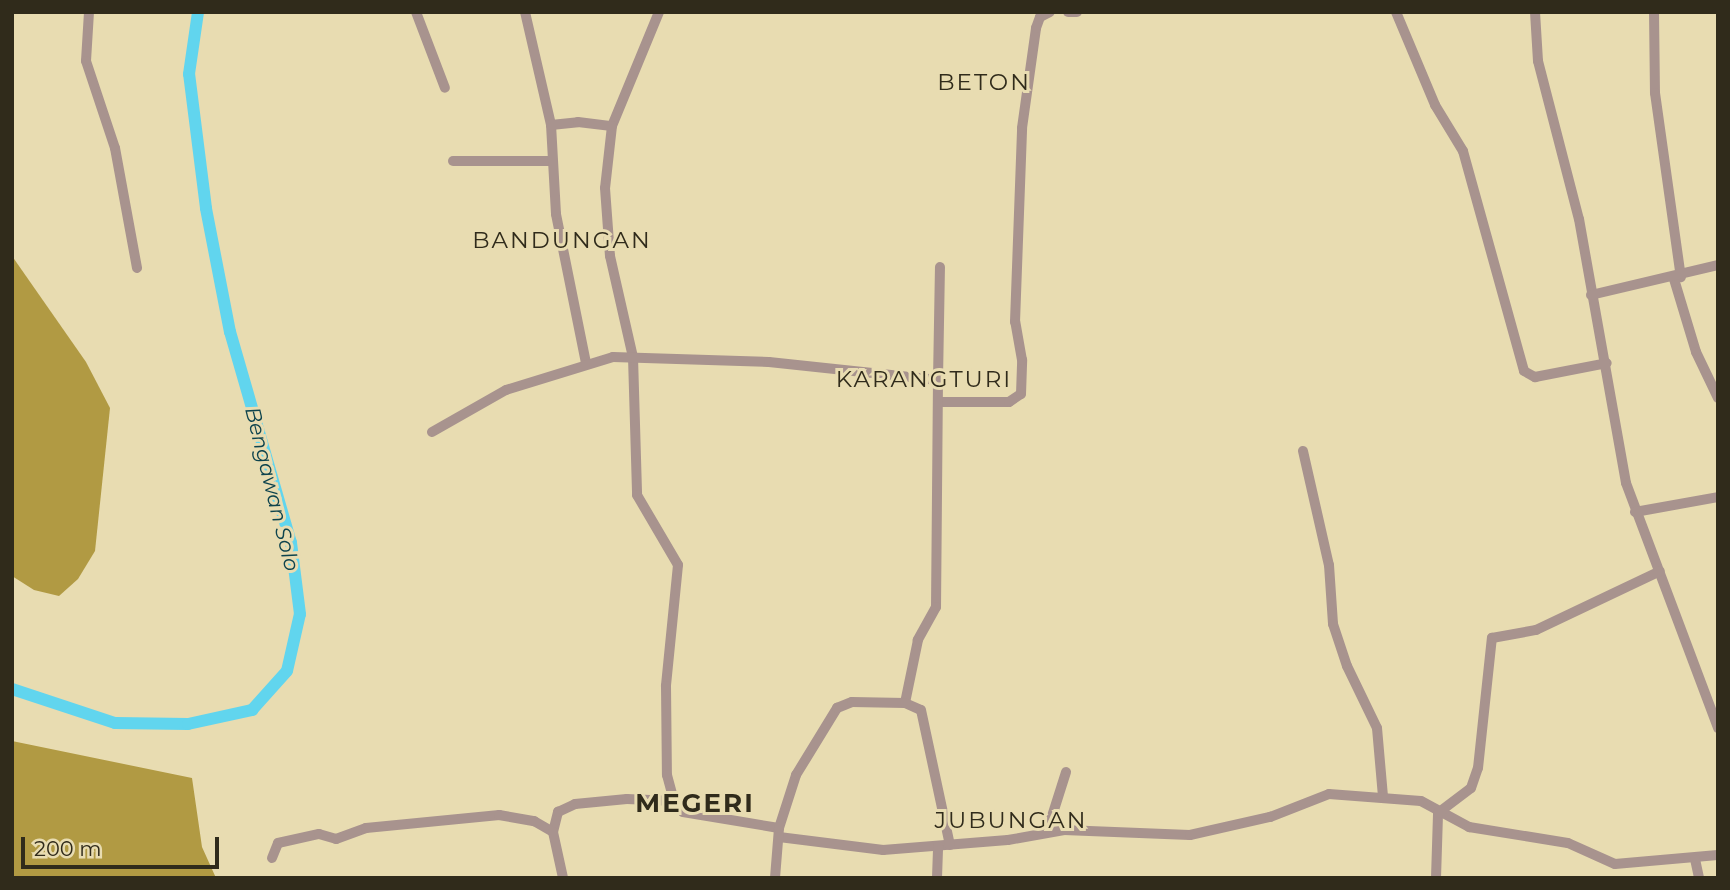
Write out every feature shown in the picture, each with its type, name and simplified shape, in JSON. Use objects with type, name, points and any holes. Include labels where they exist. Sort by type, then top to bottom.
[{"type":"street","points":[[89,12],[86,61],[115,148],[137,268]]},
{"type":"street","points":[[416,12],[445,88]]},
{"type":"street","points":[[526,12],[551,125],[556,214],[586,363]]},
{"type":"street","points":[[659,12],[611,126],[606,188],[610,256],[633,357],[637,495],[669,543],[679,573],[665,715],[666,765],[674,801],[683,812],[779,833],[883,850],[950,845],[1047,832],[1200,834],[1281,814],[1322,794],[1421,801],[1438,813],[1469,827],[1568,843],[1602,862],[1695,859],[1718,855]]},
{"type":"street","points":[[941,402],[1009,402],[1021,394],[1021,360],[1015,322],[1022,128],[1037,27],[1040,17],[1051,12]]},
{"type":"street","points":[[1068,12],[1077,12]]},
{"type":"street","points":[[1396,12],[1435,105],[1463,151],[1524,370],[1535,377],[1607,363]]},
{"type":"street","points":[[1535,12],[1536,49],[1573,190],[1591,295],[1607,363],[1620,456],[1636,512],[1718,728]]},
{"type":"street","points":[[1654,12],[1655,93],[1677,278],[1696,352],[1718,398]]},
{"type":"street","points":[[551,125],[611,126]]},
{"type":"street","points":[[453,161],[552,161]]},
{"type":"street","points":[[1591,295],[1677,278],[1718,265]]},
{"type":"street","points":[[905,703],[918,640],[936,607],[941,402],[938,380],[940,267]]},
{"type":"street","points":[[432,432],[506,390],[586,363],[633,357],[769,362],[938,380]]},
{"type":"street","points":[[1303,451],[1329,565],[1333,624],[1347,666],[1377,728],[1383,797]]},
{"type":"street","points":[[1636,512],[1718,496]]},
{"type":"street","points":[[1438,813],[1464,795],[1475,780],[1492,638],[1506,632],[1536,630],[1660,571]]},
{"type":"street","points":[[775,878],[779,833],[796,775],[837,708],[852,702],[905,703],[922,713],[924,742],[950,845]]},
{"type":"street","points":[[1047,832],[1066,772]]},
{"type":"street","points":[[563,878],[553,832],[558,812],[575,804],[627,799],[674,801]]},
{"type":"street","points":[[1436,878],[1438,813]]},
{"type":"street","points":[[272,858],[276,845],[282,842],[323,834],[336,839],[366,828],[472,818],[524,818],[553,832]]},
{"type":"street","points":[[937,878],[938,846]]},
{"type":"street","points":[[1695,859],[1699,878]]},
{"type":"shaded area","points":[[12,256],[86,362],[110,408],[95,551],[78,579],[59,596],[34,590],[12,576]]},
{"type":"shaded area","points":[[12,741],[192,778],[202,847],[216,878],[12,878]]},
{"type":"waterway","name":"Bengawan Solo","points":[[12,689],[115,723],[188,724],[252,710],[287,671],[300,614],[291,543],[230,332],[206,208],[189,74],[198,12]]},
{"type":"district","name":"BETON","points":[[984,82]]},
{"type":"district","name":"BANDUNGAN","points":[[562,240]]},
{"type":"district","name":"KARANGTURI","points":[[924,379]]},
{"type":"district","name":"MEGERI","points":[[695,804]]},
{"type":"district","name":"JUBUNGAN","points":[[1011,820]]}]
